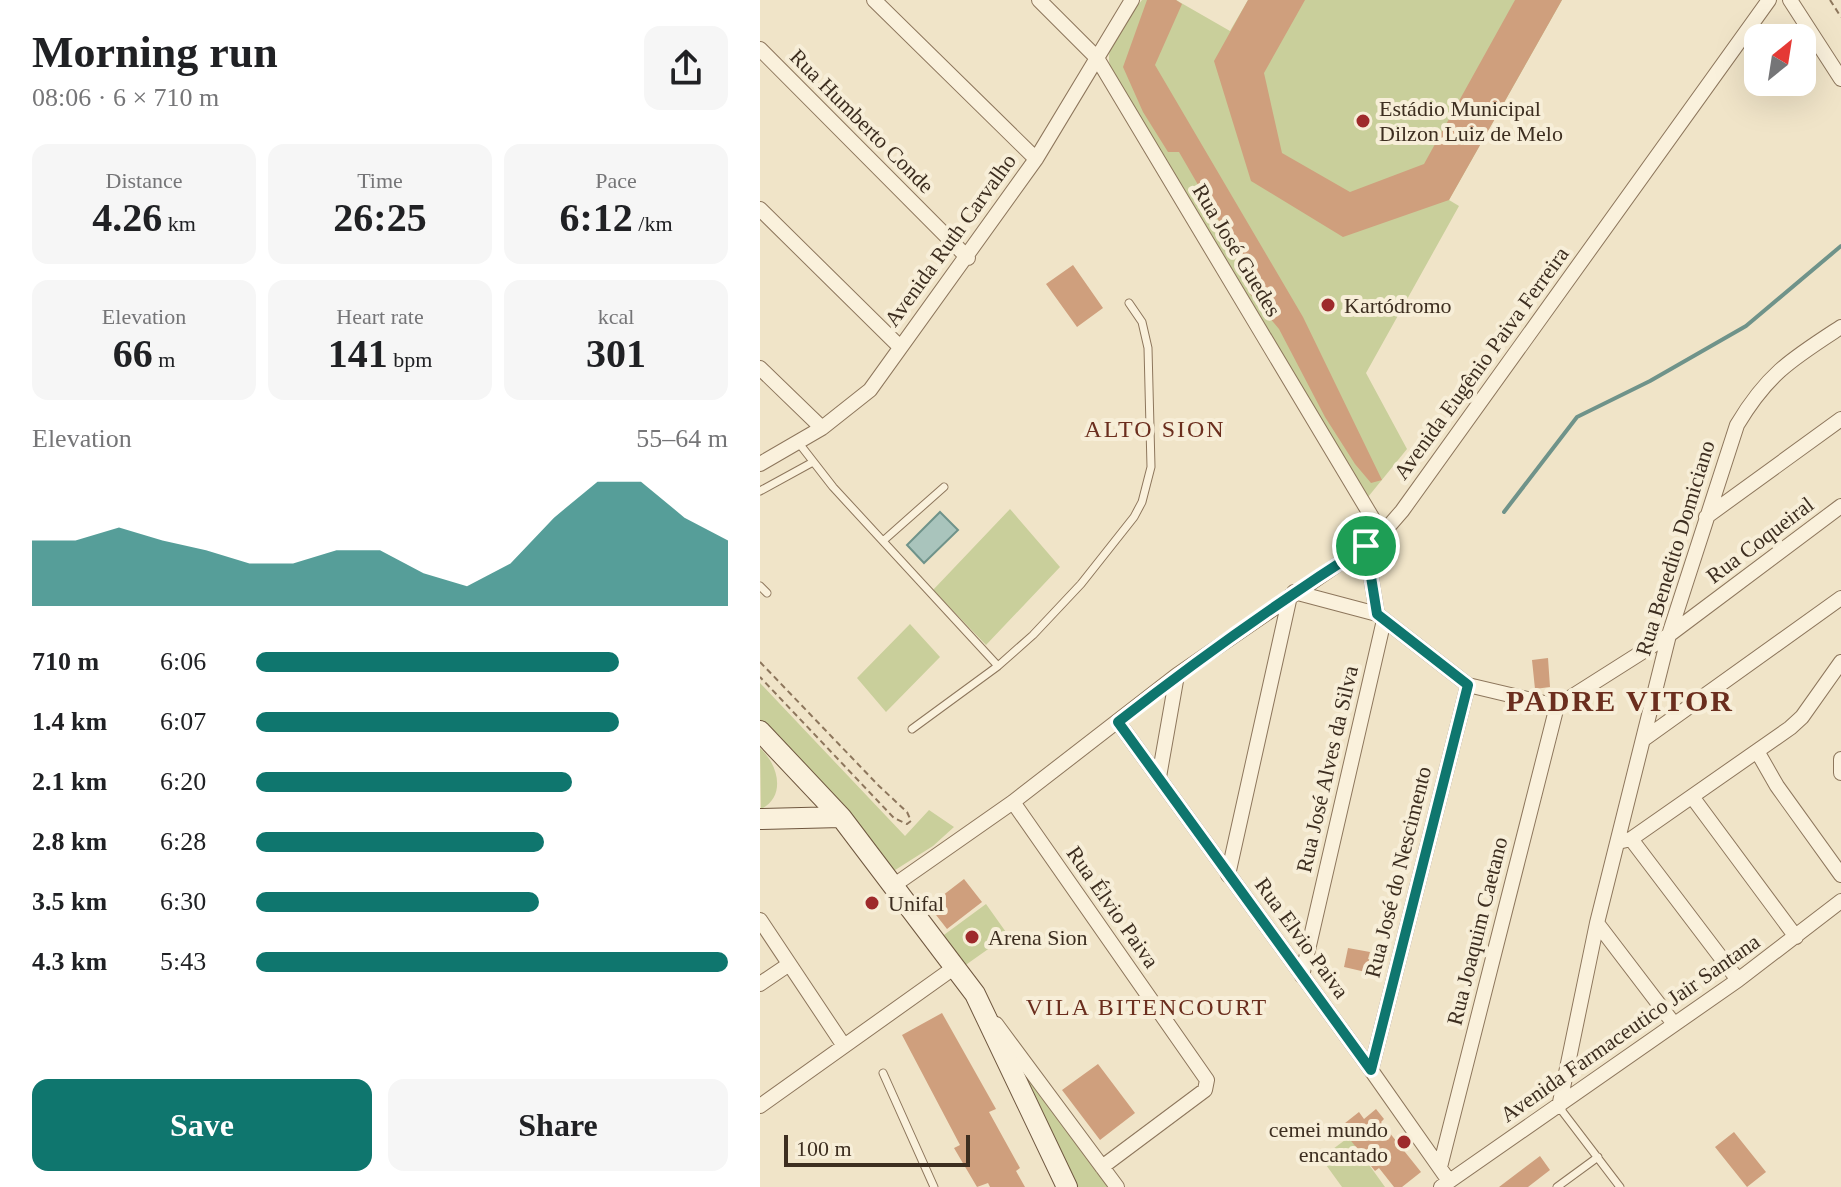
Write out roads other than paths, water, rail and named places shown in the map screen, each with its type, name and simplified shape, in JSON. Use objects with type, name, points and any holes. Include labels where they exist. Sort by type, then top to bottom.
[{"type":"street","points":[[874,0],[1036,159]]},
{"type":"street","name":"Rua José Guedes","points":[[1039,0],[1097,58],[1382,534]]},
{"type":"street","name":"Avenida Ruth Carvalho","points":[[760,464],[822,428],[870,390],[968,258],[1036,159],[1132,0]]},
{"type":"street","name":"Avenida Eugênio Paiva Ferreira","points":[[893,886],[1013,802],[1177,675],[1382,534],[1402,511],[1769,0]]},
{"type":"street","points":[[1790,0],[1841,79]]},
{"type":"street","name":"Rua Humberto Conde","points":[[760,49],[968,258]]},
{"type":"street","points":[[760,209],[900,347]]},
{"type":"street","name":"Rua Benedito Domiciano","points":[[1559,1107],[1597,923],[1625,841],[1644,739],[1669,635],[1737,425],[1755,395],[1781,367],[1841,327]]},
{"type":"street","points":[[760,368],[822,428]]},
{"type":"street","points":[[1706,517],[1841,419]]},
{"type":"street","name":"Rua Coqueiral","points":[[1557,706],[1669,635],[1841,506]]},
{"type":"street","points":[[1366,546],[1381,617]]},
{"type":"street","points":[[1228,875],[1292,594],[1381,617],[1468,685],[1557,706]]},
{"type":"street","points":[[1644,739],[1841,598]]},
{"type":"street","name":"Rua José Alves da Silva","points":[[1302,976],[1381,617]]},
{"type":"street","points":[[1738,980],[1625,841],[1693,798],[1802,717],[1841,662]]},
{"type":"street","points":[[1159,777],[1177,675]]},
{"type":"street","name":"Rua José do Nescimento","points":[[1371,1070],[1468,685]]},
{"type":"street","name":"Rua Joaquim Caetano","points":[[1440,1167],[1557,706]]},
{"type":"street","name":"Rua Elvio Paiva","points":[[1118,722],[1440,1167],[1445,1184]]},
{"type":"street","points":[[760,731],[841,817],[1117,1187]]},
{"type":"street","points":[[1757,751],[1777,786],[1841,875]]},
{"type":"street","points":[[1841,759],[1841,773]]},
{"type":"street","points":[[1693,798],[1796,937]]},
{"type":"street","name":"Rua Élvio Paiva","points":[[1013,802],[1207,1080],[1205,1090],[1102,1167]]},
{"type":"street","points":[[760,819],[841,817]]},
{"type":"street","name":"Avenida Farmaceutico Jair Santana","points":[[1445,1184],[1738,980],[1841,901]]},
{"type":"street","points":[[760,920],[844,1046]]},
{"type":"street","points":[[1597,923],[1674,1024]]},
{"type":"street","points":[[760,984],[788,965]]},
{"type":"street","points":[[760,1106],[955,967]]},
{"type":"street","points":[[975,994],[1067,1187]]},
{"type":"lane","points":[[912,729],[998,666],[1033,635],[1081,584],[1134,517],[1142,502],[1151,467],[1148,348],[1142,322],[1129,303]]},
{"type":"lane","points":[[798,442],[883,541],[998,666]]},
{"type":"lane","points":[[760,491],[813,462]]},
{"type":"lane","points":[[883,541],[944,487]]},
{"type":"lane","points":[[760,586],[767,593]]},
{"type":"lane","points":[[883,1073],[934,1187]]},
{"type":"lane","points":[[1559,1107],[1620,1187]]},
{"type":"lane","points":[[1557,1187],[1598,1157]]},
{"type":"water","points":[[940,512],[958,530],[924,563],[907,545]]},
{"type":"waterway","points":[[1504,512],[1577,417],[1650,381],[1746,326],[1841,246]]},
{"type":"place","name":"Estádio Municipal Dilzon Luiz de Melo","points":[[1363,121]]},
{"type":"place","name":"Kartódromo","points":[[1328,305]]},
{"type":"place","name":"Unifal","points":[[872,903]]},
{"type":"place","name":"Arena Sion","points":[[972,937]]},
{"type":"place","name":"cemei mundo encantado","points":[[1404,1142]]},
{"type":"district","name":"ALTO SION","points":[[1155,429]]},
{"type":"district","name":"PADRE VITOR","points":[[1620,700]]},
{"type":"district","name":"VILA BITENCOURT","points":[[1147,1007]]}]
